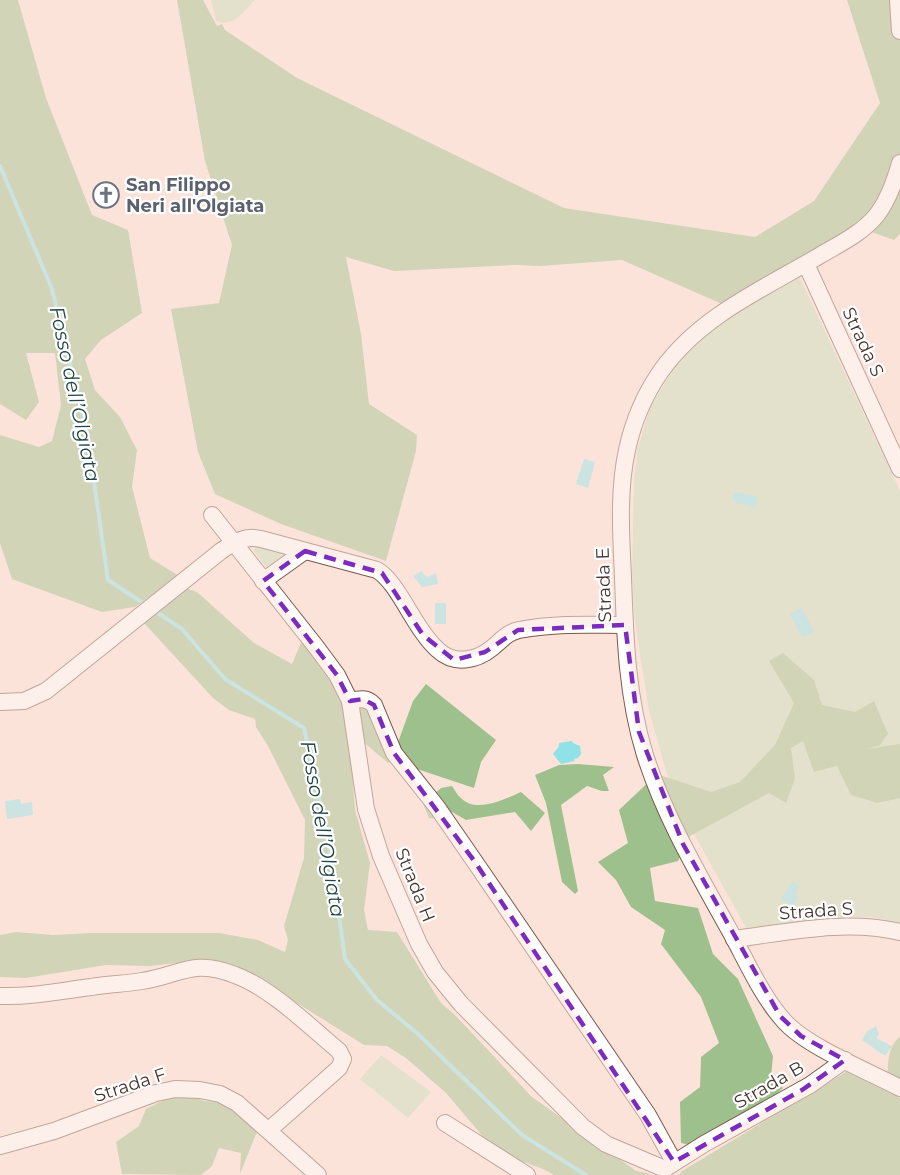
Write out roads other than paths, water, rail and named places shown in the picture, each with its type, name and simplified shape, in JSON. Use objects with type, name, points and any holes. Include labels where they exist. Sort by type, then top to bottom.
[{"type":"street","points":[[898,0],[900,31]]},
{"type":"street","name":"Strada E","points":[[845,1060],[801,1036],[786,1024],[775,1010],[682,844],[653,778],[631,699],[627,666],[621,531],[623,471],[629,438],[639,411],[672,355],[697,330],[719,314],[855,235],[876,216],[890,191],[900,163]]},
{"type":"street","name":"Strada S","points":[[806,264],[900,469]]},
{"type":"street","name":"Strada H","points":[[212,515],[337,675],[350,701],[362,789],[369,820],[410,926],[435,972],[461,1004],[589,1132],[611,1146],[666,1169]]},
{"type":"street","points":[[0,702],[24,701],[46,691],[232,543],[245,538],[256,538],[365,565],[382,573],[423,635],[438,650],[454,660],[465,660],[485,652],[504,636],[518,630],[559,626],[625,625]]},
{"type":"street","points":[[263,581],[305,551]]},
{"type":"street","points":[[350,701],[369,700],[374,705],[394,753],[475,862],[648,1115],[666,1169]]},
{"type":"street","name":"Strada S","points":[[734,939],[797,930],[840,927],[870,927],[900,932]]},
{"type":"street","points":[[0,996],[43,995],[93,986],[143,981],[178,970],[198,967],[223,971],[249,981],[304,1022],[343,1057],[339,1068],[269,1130]]},
{"type":"street","points":[[845,1060],[900,1088]]},
{"type":"street","name":"Strada B","points":[[666,1169],[802,1090],[845,1060]]},
{"type":"street","name":"Strada F","points":[[0,1146],[54,1131],[149,1095],[175,1089],[200,1090],[220,1094],[237,1103],[318,1175]]},
{"type":"street","points":[[445,1123],[527,1175]]},
{"type":"water","points":[[584,459],[595,462],[588,488],[576,484]]},
{"type":"water","points":[[737,492],[758,497],[755,508],[734,502],[732,496]]},
{"type":"water","points":[[421,571],[427,577],[436,573],[438,584],[422,587],[413,576]]},
{"type":"water","points":[[435,603],[446,603],[446,624],[435,624]]},
{"type":"water","points":[[802,608],[814,632],[802,637],[790,614]]},
{"type":"water","points":[[572,741],[580,746],[581,754],[574,759],[575,761],[561,764],[553,754],[559,743]]},
{"type":"water","points":[[20,799],[21,804],[32,802],[33,815],[7,819],[5,801]]},
{"type":"water","points":[[792,881],[800,886],[795,894],[798,896],[793,906],[781,899]]},
{"type":"water","points":[[876,1026],[879,1034],[876,1038],[892,1046],[885,1056],[862,1040],[868,1030]]},
{"type":"waterway","name":"Fosso dell’Olgiata","points":[[0,166],[52,289],[87,433],[108,580],[146,605]]},
{"type":"waterway","name":"Fosso dell’Olgiata","points":[[155,611],[182,629],[225,679],[304,728],[329,843],[345,959],[377,1000],[417,1033],[522,1135],[586,1175]]},
{"type":"place","name":"San Filippo Neri all'Olgiata","points":[[106,195]]}]
